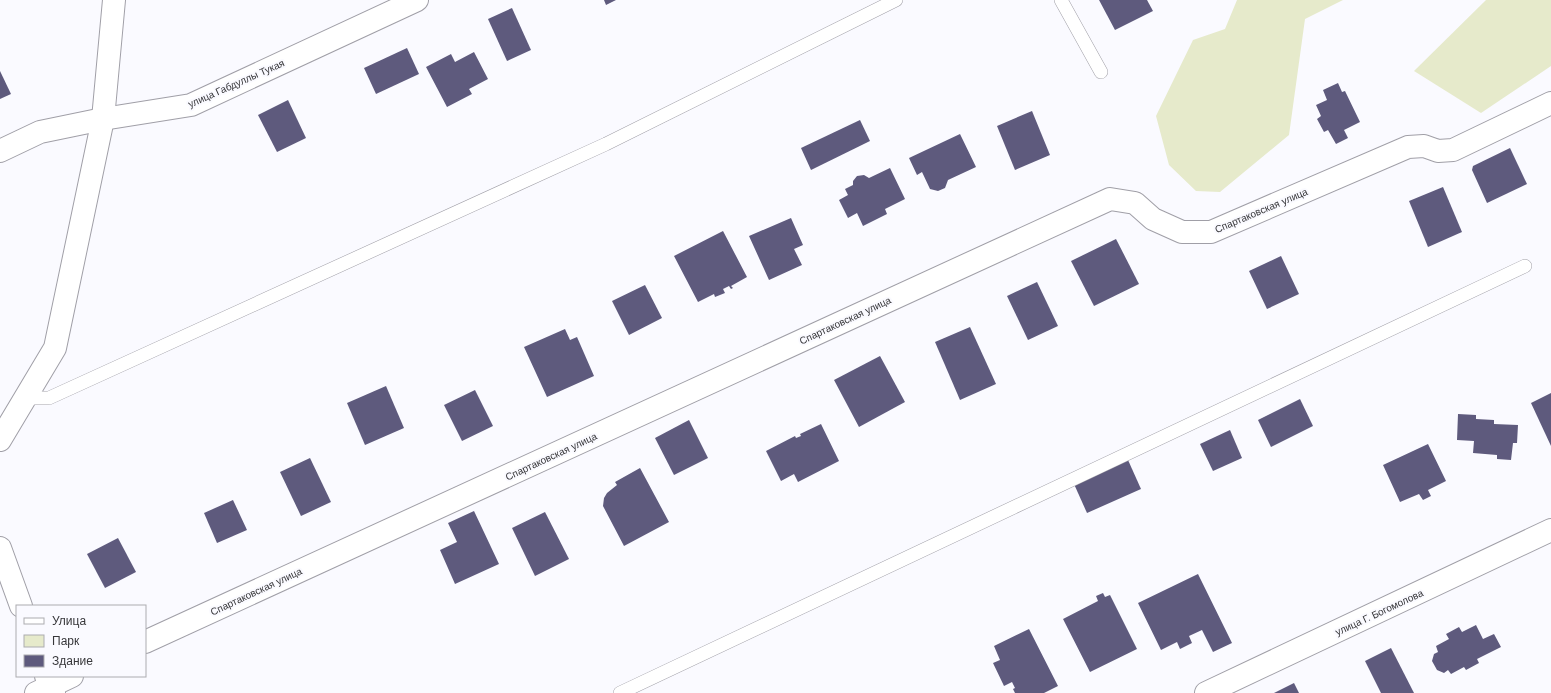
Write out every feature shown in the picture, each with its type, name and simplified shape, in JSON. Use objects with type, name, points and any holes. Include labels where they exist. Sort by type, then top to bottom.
[{"type":"street","points":[[0,440],[55,348],[103,119],[114,0]]},
{"type":"street","name":"улица Габдуллы Тукая","points":[[0,150],[40,132],[103,119],[191,104],[417,0]]},
{"type":"street","name":"Спартаковская улица","points":[[146,642],[1110,198],[1135,203],[1153,219],[1182,232],[1211,232],[1408,147],[1424,146],[1438,151],[1453,150],[1551,103]]},
{"type":"street","name":"улица Г. Богомолова","points":[[1206,693],[1551,530]]},
{"type":"street","points":[[0,548],[20,605]]},
{"type":"street","points":[[47,687],[70,677]]},
{"type":"lane","points":[[24,398],[49,398],[606,144],[896,0]]},
{"type":"lane","points":[[1061,0],[1101,72]]},
{"type":"lane","points":[[620,693],[1525,266]]},
{"type":"green space","points":[[1237,0],[1343,0],[1305,19],[1289,135],[1220,192],[1196,191],[1169,165],[1156,116],[1193,40],[1225,29]]},
{"type":"green space","points":[[1486,0],[1551,0],[1551,66],[1481,113],[1414,71]]},
{"type":"building","points":[[604,0],[616,0],[606,5]]},
{"type":"building","points":[[1099,0],[1147,0],[1153,11],[1115,30]]},
{"type":"building","points":[[512,8],[531,50],[507,61],[488,19]]},
{"type":"building","points":[[407,48],[419,74],[376,94],[364,68]]},
{"type":"building","points":[[474,52],[488,79],[469,89],[472,94],[447,107],[426,67],[451,54],[455,62]]},
{"type":"building","points":[[0,71],[11,94],[0,99]]},
{"type":"building","points":[[1338,83],[1342,92],[1345,91],[1360,122],[1344,130],[1348,138],[1336,144],[1328,130],[1324,132],[1317,119],[1321,116],[1316,105],[1327,100],[1323,90]]},
{"type":"building","points":[[288,100],[306,138],[277,152],[258,115]]},
{"type":"building","points":[[1032,111],[1050,155],[1015,170],[997,126]]},
{"type":"building","points":[[860,120],[870,141],[811,170],[801,148]]},
{"type":"building","points":[[960,134],[976,167],[948,180],[945,188],[938,191],[930,189],[922,172],[917,175],[909,158]]},
{"type":"building","points":[[1510,148],[1527,184],[1487,203],[1472,170],[1473,166]]},
{"type":"building","points":[[890,168],[905,199],[885,209],[887,214],[863,226],[857,213],[848,218],[839,200],[848,195],[845,189],[853,185],[853,181],[857,176],[864,175],[869,178]]},
{"type":"building","points":[[1443,187],[1462,232],[1428,247],[1409,201]]},
{"type":"building","points":[[791,218],[803,245],[794,249],[802,265],[769,280],[749,236]]},
{"type":"building","points":[[723,231],[747,277],[731,286],[733,288],[731,289],[729,286],[723,289],[725,293],[715,297],[714,294],[698,302],[674,256]]},
{"type":"building","points":[[1116,239],[1139,284],[1094,306],[1071,261]]},
{"type":"building","points":[[1281,256],[1299,294],[1267,309],[1249,271]]},
{"type":"building","points":[[1037,282],[1058,326],[1028,340],[1007,296]]},
{"type":"building","points":[[645,285],[662,318],[629,335],[612,301]]},
{"type":"building","points":[[970,327],[996,384],[960,400],[935,342]]},
{"type":"building","points":[[565,329],[570,340],[577,337],[594,376],[547,397],[524,347]]},
{"type":"building","points":[[880,356],[905,402],[859,427],[834,380]]},
{"type":"building","points":[[386,386],[404,428],[365,445],[347,403]]},
{"type":"building","points":[[475,390],[493,426],[462,441],[444,405]]},
{"type":"building","points":[[1551,393],[1551,446],[1531,403]]},
{"type":"building","points":[[1300,399],[1313,426],[1271,447],[1258,420]]},
{"type":"building","points":[[1458,414],[1476,415],[1476,419],[1494,420],[1494,424],[1518,425],[1517,443],[1513,443],[1511,460],[1497,459],[1497,455],[1473,453],[1474,441],[1457,440]]},
{"type":"building","points":[[689,420],[708,458],[674,475],[655,438]]},
{"type":"building","points":[[821,424],[839,461],[798,482],[794,474],[781,481],[766,451],[795,436],[796,438],[801,436],[800,434]]},
{"type":"building","points":[[1230,430],[1242,458],[1213,471],[1200,444]]},
{"type":"building","points":[[1428,444],[1446,481],[1428,490],[1431,496],[1423,500],[1419,494],[1400,502],[1383,465]]},
{"type":"building","points":[[310,458],[331,502],[301,516],[280,472]]},
{"type":"building","points":[[1128,460],[1141,489],[1087,513],[1074,484]]},
{"type":"building","points":[[640,468],[669,522],[624,546],[603,506],[604,498],[607,493],[617,485],[615,482]]},
{"type":"building","points":[[233,500],[247,530],[217,543],[204,513]]},
{"type":"building","points":[[474,511],[499,564],[455,584],[440,550],[457,542],[448,523]]},
{"type":"building","points":[[545,512],[569,559],[535,576],[512,528]]},
{"type":"building","points":[[118,538],[136,572],[105,588],[87,554]]},
{"type":"building","points":[[1198,574],[1232,643],[1213,652],[1202,630],[1189,636],[1192,643],[1180,649],[1177,642],[1161,650],[1138,603]]},
{"type":"building","points":[[1103,593],[1105,597],[1110,595],[1137,649],[1090,672],[1063,619],[1098,601],[1096,596]]},
{"type":"building","points":[[1476,625],[1483,639],[1494,634],[1501,647],[1477,659],[1479,663],[1466,670],[1464,667],[1451,674],[1448,670],[1444,673],[1437,670],[1432,661],[1434,654],[1438,652],[1436,646],[1449,639],[1446,634],[1459,627],[1462,632]]},
{"type":"building","points":[[1029,629],[1058,686],[1044,693],[1015,693],[1013,689],[1015,688],[1012,682],[1004,686],[993,663],[1000,660],[994,646]]},
{"type":"building","points":[[1391,648],[1414,693],[1381,693],[1365,661]]},
{"type":"building","points":[[1294,683],[1299,693],[1274,693]]}]
